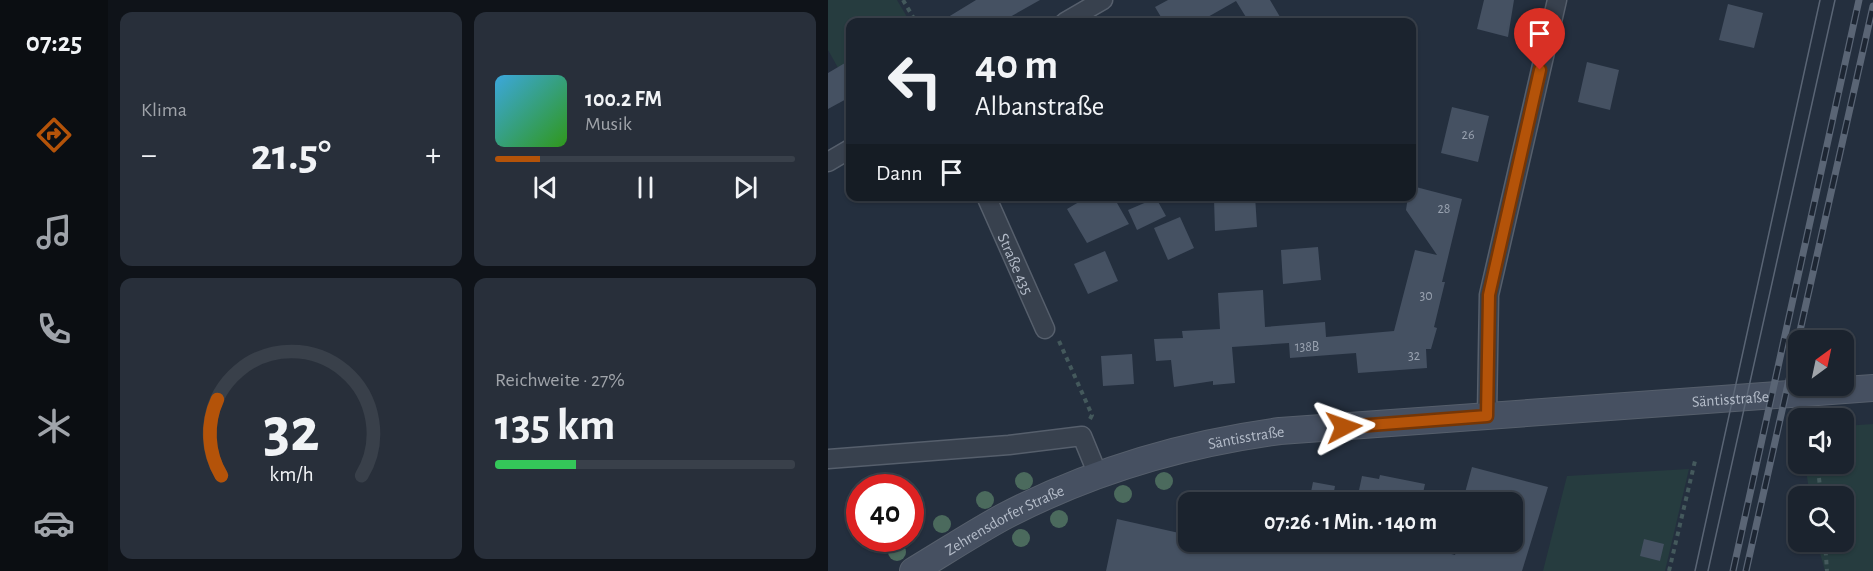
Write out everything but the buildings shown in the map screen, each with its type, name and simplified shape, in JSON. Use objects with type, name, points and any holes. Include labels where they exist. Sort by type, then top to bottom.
[{"type":"street","points":[[1072,18],[1103,0]]},
{"type":"street","points":[[1487,416],[1489,295],[1557,0]]},
{"type":"street","points":[[828,162],[846,151]]},
{"type":"street","name":"Straße 435","points":[[988,201],[1045,329]]},
{"type":"street","name":"Säntisstraße","points":[[1098,474],[1186,447],[1255,435],[1873,388]]},
{"type":"street","points":[[828,459],[1082,436],[1098,474]]},
{"type":"street","name":"Zehrensdorfer Straße","points":[[913,571],[1001,518],[1098,474]]},
{"type":"path","points":[[903,0],[914,18]]},
{"type":"path","points":[[1045,329],[1060,342],[1092,415],[1082,436]]},
{"type":"path","points":[[1669,571],[1695,461]]},
{"type":"path","points":[[1819,478],[1820,486]]},
{"type":"path","points":[[1826,552],[1827,571]]},
{"type":"green space","points":[[828,0],[897,0],[908,18],[846,18],[846,82],[828,50]]},
{"type":"green space","points":[[1873,424],[1873,571],[1825,571],[1820,552],[1854,552],[1854,486],[1808,486],[1807,474],[1854,474],[1854,425]]},
{"type":"green space","points":[[1689,469],[1665,571],[1543,571],[1567,476]]},
{"type":"tram line","points":[[1695,571],[1820,0]]},
{"type":"tram line","points":[[1708,571],[1835,0]]},
{"type":"railway","points":[[1733,571],[1859,0]]},
{"type":"railway","points":[[1746,571],[1873,6]]},
{"type":"route","points":[[1344,427],[1487,416],[1489,295],[1540,70]]}]
